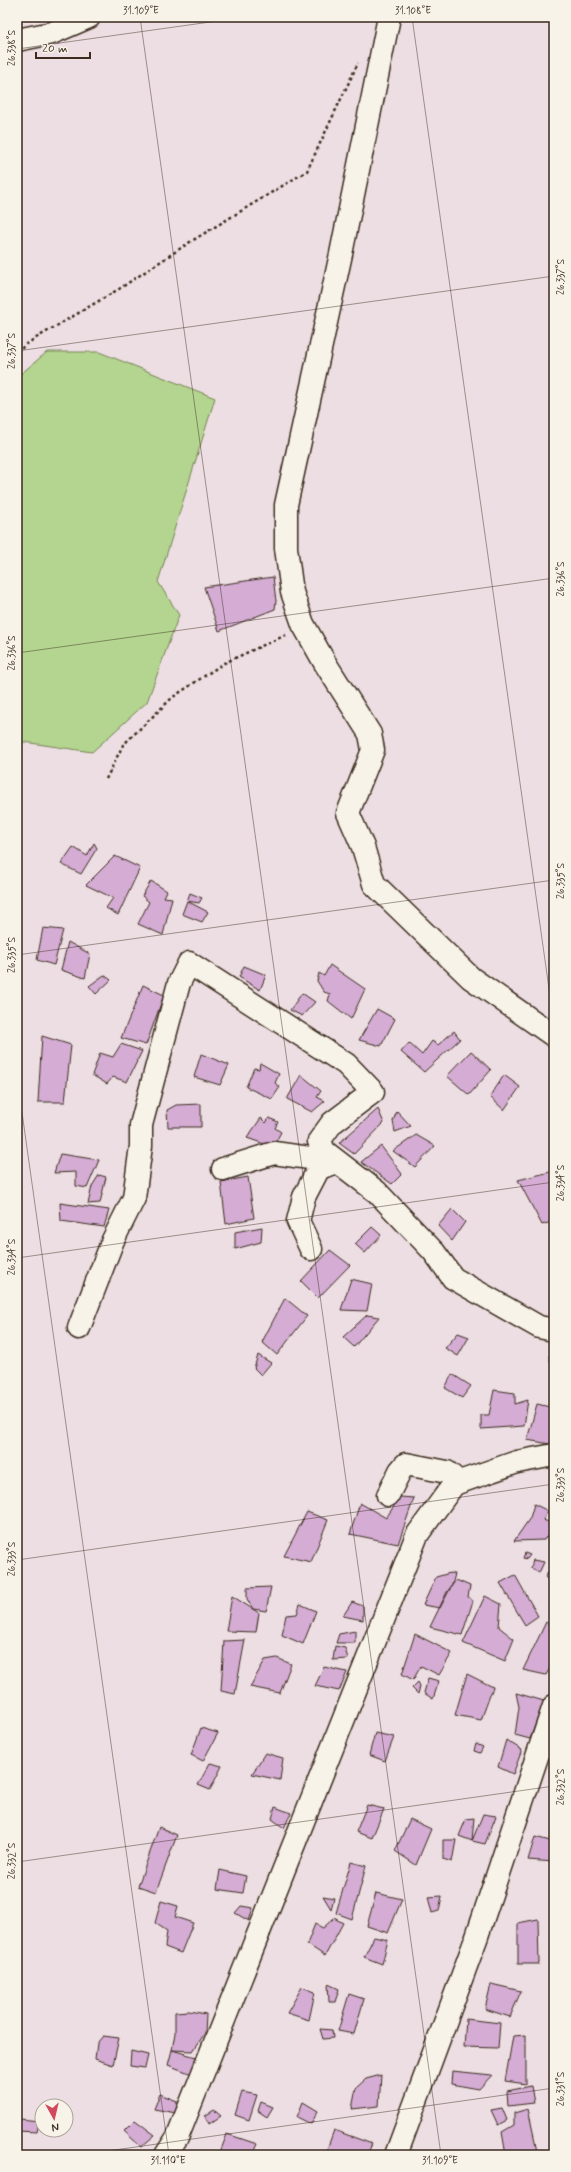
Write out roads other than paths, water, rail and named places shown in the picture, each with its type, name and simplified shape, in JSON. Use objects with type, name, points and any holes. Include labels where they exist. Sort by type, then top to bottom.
[{"type":"street","points":[[17,40],[52,33],[89,17]]},
{"type":"street","points":[[388,17],[341,254],[286,505],[286,548],[292,592],[303,624],[370,734],[373,750],[348,813],[363,847],[374,884],[471,978],[554,1036]]},
{"type":"street","points":[[80,1328],[113,1240],[134,1198],[141,1146],[141,1125],[179,983],[189,963],[346,1064],[374,1092],[332,1123],[320,1141],[325,1152],[377,1192],[434,1252],[453,1278],[539,1327],[554,1330]]},
{"type":"street","points":[[223,1169],[274,1152],[338,1162]]},
{"type":"street","points":[[311,1249],[298,1221],[304,1197],[319,1168],[338,1162]]},
{"type":"street","points":[[166,2155],[177,2138],[416,1536],[454,1484],[517,1462],[554,1455]]},
{"type":"street","points":[[388,1495],[400,1471],[406,1464],[447,1472],[459,1482]]},
{"type":"street","points":[[396,2155],[476,1939],[554,1706]]}]
